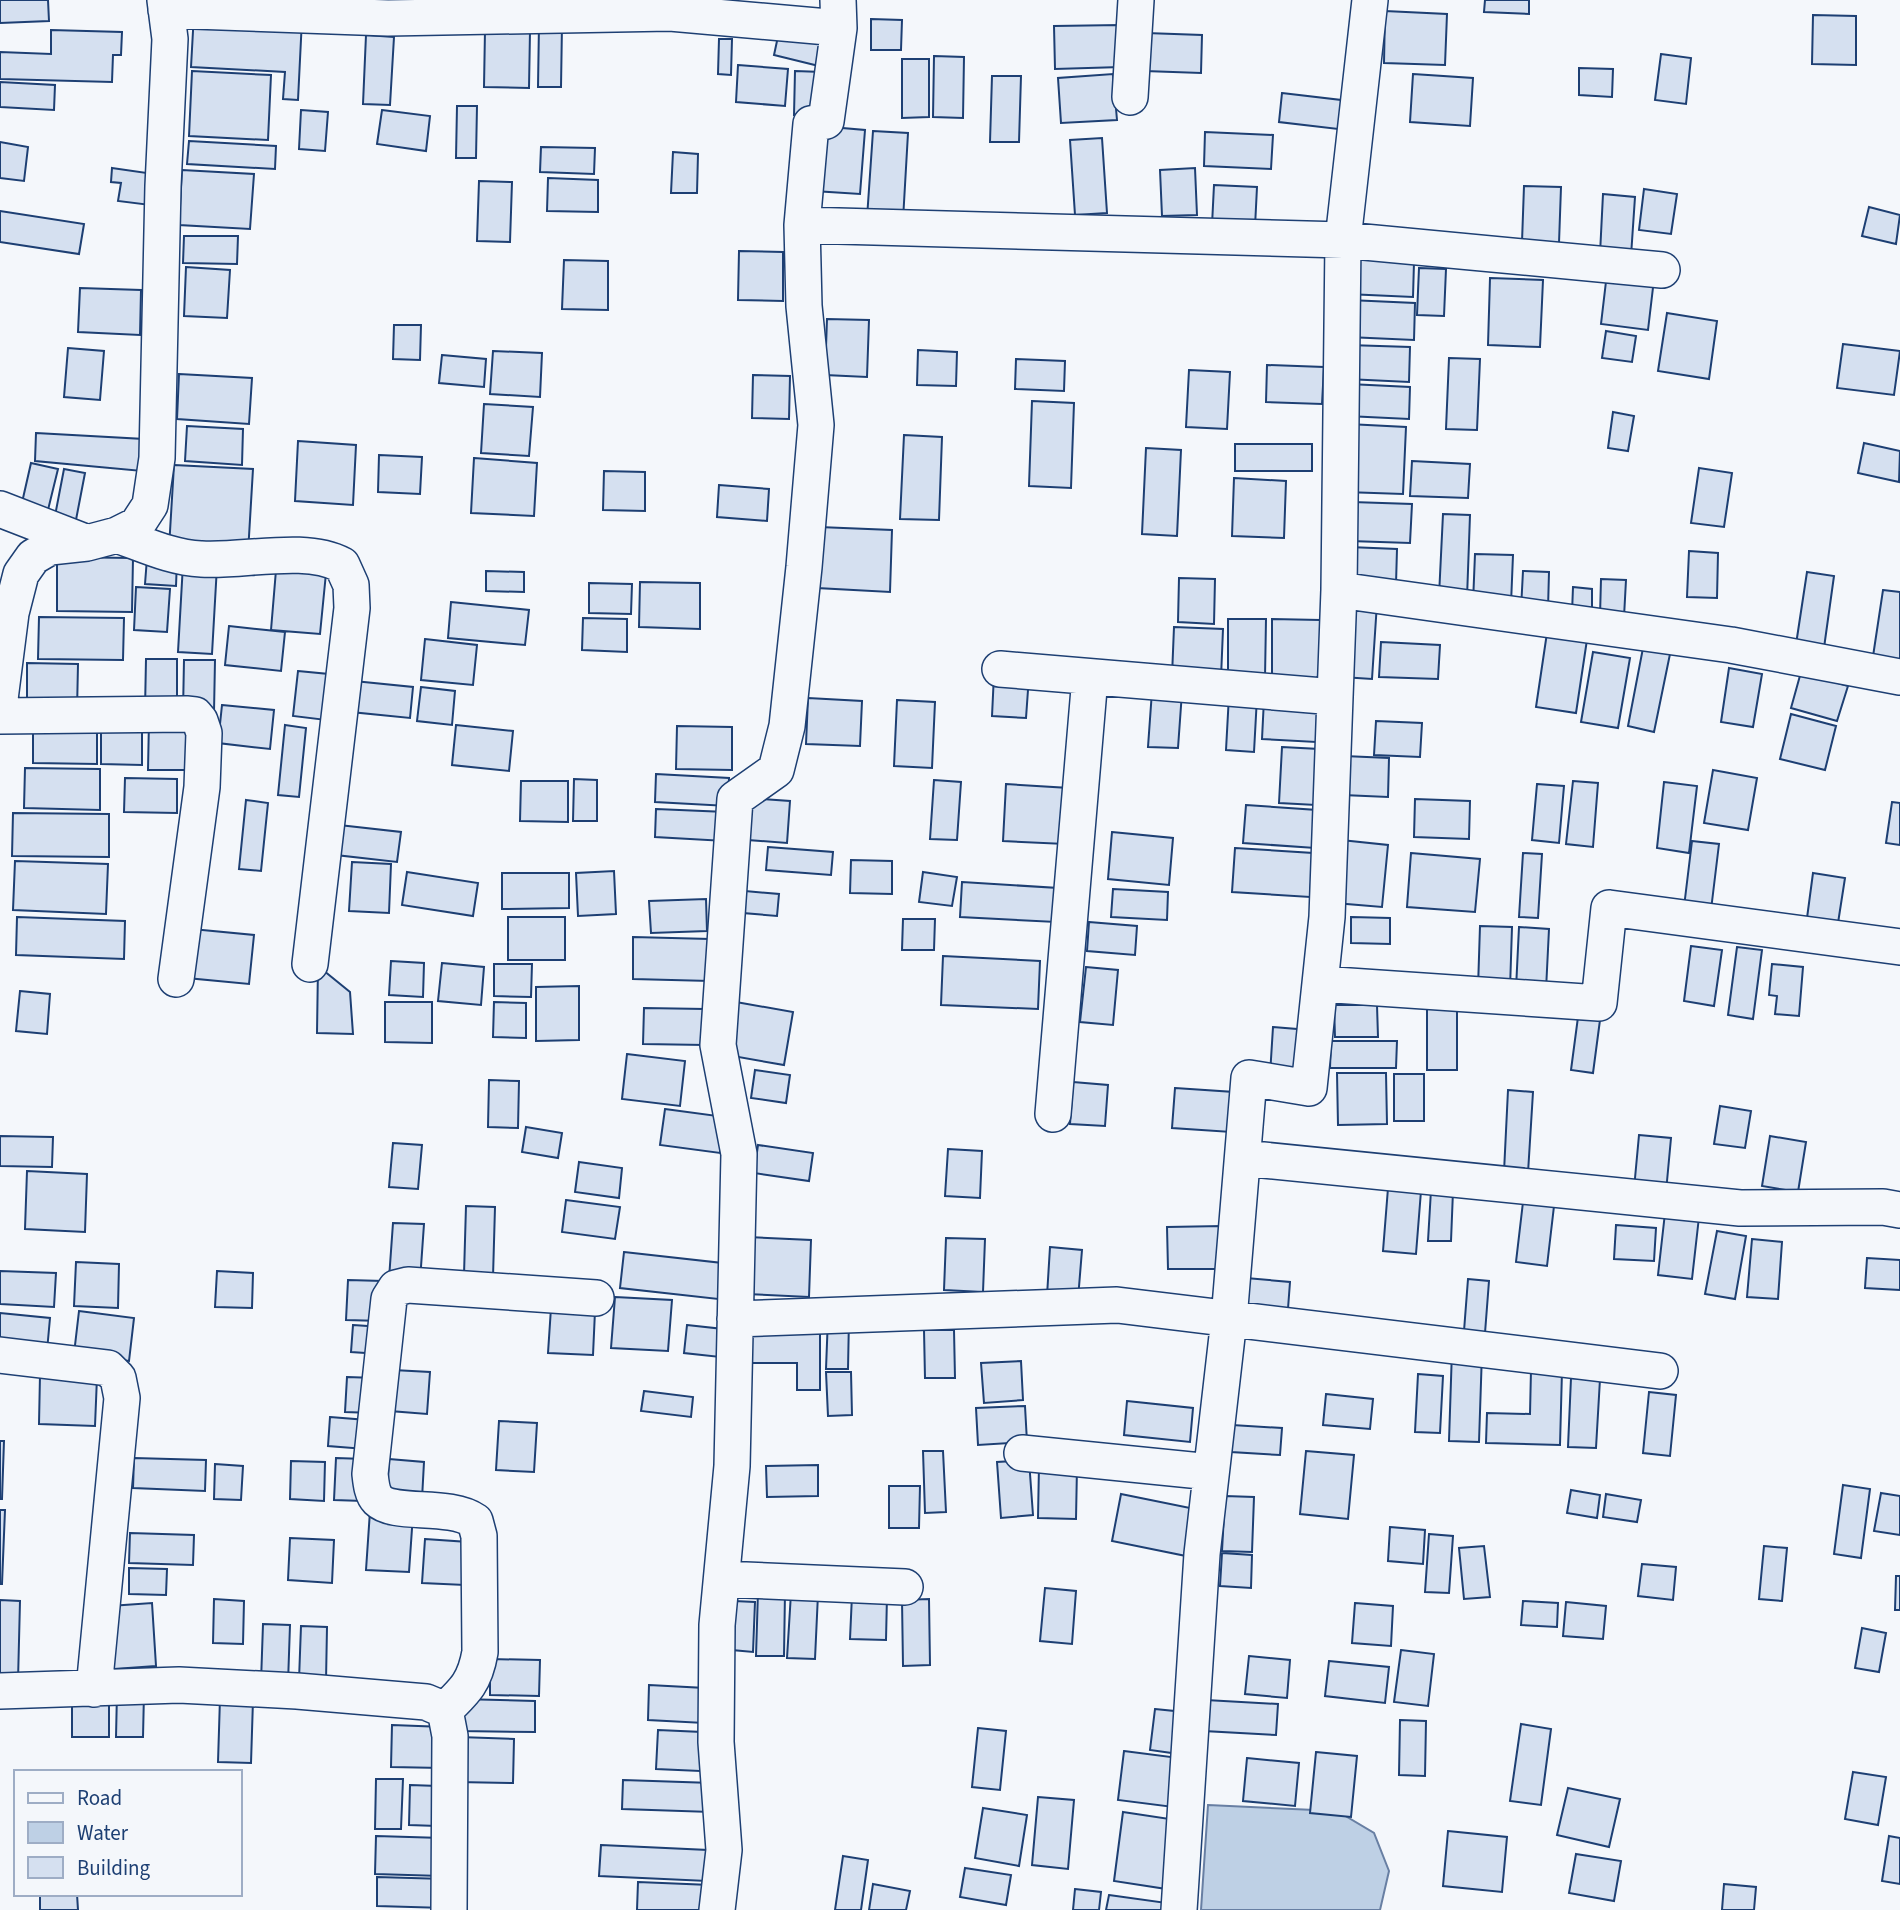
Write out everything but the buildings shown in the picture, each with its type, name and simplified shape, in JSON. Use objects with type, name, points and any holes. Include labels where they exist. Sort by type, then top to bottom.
[{"type":"street","points":[[1130,97],[1136,0]]},
{"type":"street","points":[[1179,1910],[1202,1554],[1229,1319],[1249,1079],[1309,1088],[1327,917],[1339,590],[1343,240],[1370,0]]},
{"type":"street","points":[[0,699],[11,613],[21,575],[33,557],[50,547],[102,539],[137,525],[150,505],[157,458],[163,186],[170,39],[166,5],[388,18],[670,13],[838,14],[826,121],[811,124],[802,225],[804,306],[816,425],[787,726],[776,770],[735,799],[718,1032],[718,1045],[739,1154],[732,1466],[717,1625],[716,1742],[724,1850],[716,1910]]},
{"type":"street","points":[[802,225],[1343,240],[1662,270]]},
{"type":"street","points":[[0,509],[102,539],[201,559],[317,556],[342,565],[351,586],[352,608],[310,964]]},
{"type":"street","points":[[1339,590],[1731,645],[1900,677]]},
{"type":"street","points":[[1000,669],[1335,697]]},
{"type":"street","points":[[1053,1114],[1090,677]]},
{"type":"street","points":[[0,716],[186,714],[195,715],[200,721],[204,733],[202,787],[176,979]]},
{"type":"street","points":[[1320,984],[1599,1003],[1609,908],[1900,947]]},
{"type":"street","points":[[1243,1158],[1740,1208],[1883,1207],[1900,1210]]},
{"type":"street","points":[[445,1710],[471,1684],[481,1652],[479,1536],[475,1521],[467,1515],[394,1507],[379,1501],[373,1491],[370,1474],[389,1299],[396,1288],[408,1285],[596,1298]]},
{"type":"street","points":[[735,1319],[1117,1305],[1660,1371]]},
{"type":"street","points":[[0,1355],[108,1368],[118,1378],[122,1398],[94,1689]]},
{"type":"street","points":[[1022,1453],[1211,1472]]},
{"type":"street","points":[[722,1579],[905,1587]]},
{"type":"street","points":[[0,1691],[179,1685],[297,1691],[426,1702],[445,1710]]},
{"type":"street","points":[[445,1710],[450,1736],[449,1910]]},
{"type":"water","points":[[1208,1805],[1337,1811],[1374,1833],[1389,1871],[1380,1910],[1201,1910]]}]
